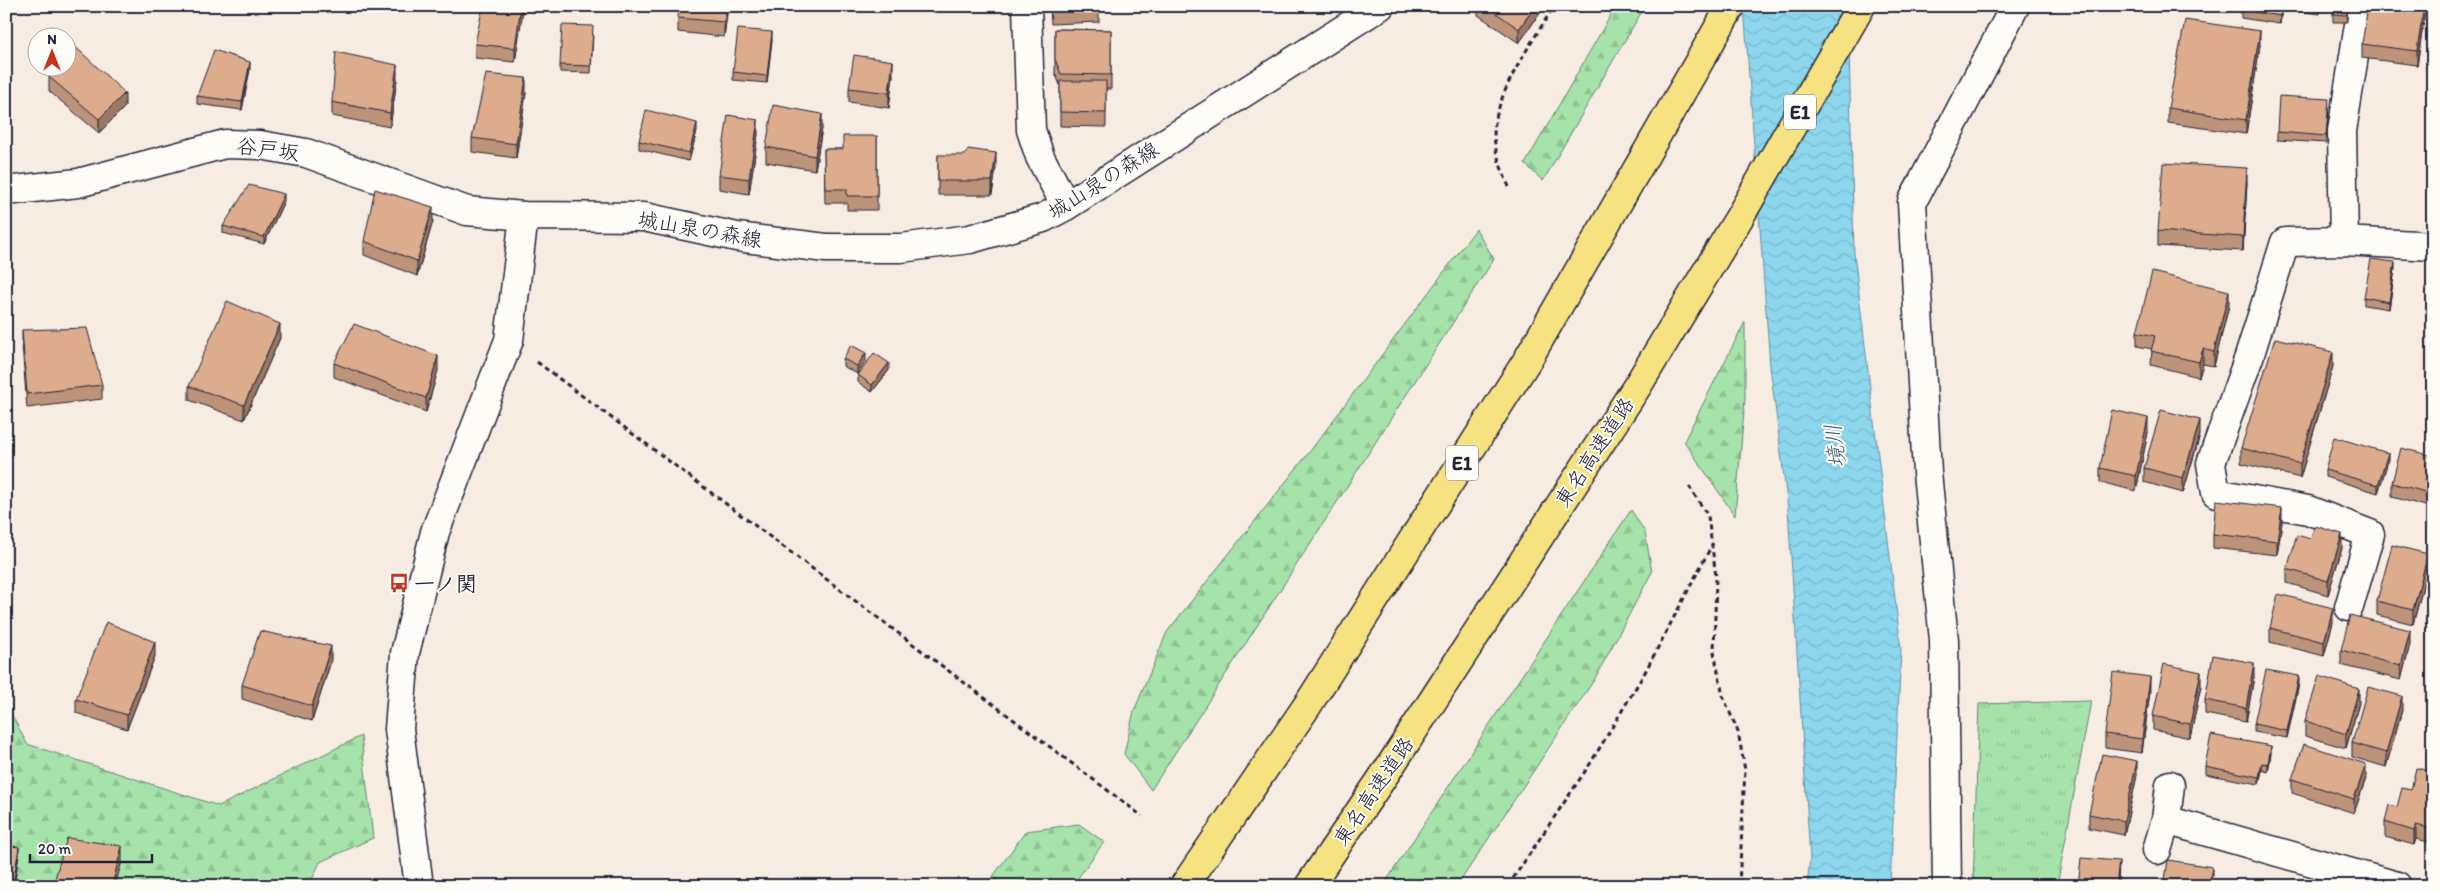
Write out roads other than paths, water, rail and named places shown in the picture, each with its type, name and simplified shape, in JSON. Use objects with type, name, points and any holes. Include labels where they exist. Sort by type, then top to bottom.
[{"type":"highway","name":"東名高速道路","points":[[1308,886],[1389,768],[1633,393],[1739,218],[1861,6]]},
{"type":"highway","name":"E1","points":[[1184,886],[1307,706],[1528,360],[1725,17]]},
{"type":"street","points":[[1027,6],[1031,130],[1040,157],[1066,206]]},
{"type":"street","name":"城山泉の森線","points":[[524,216],[644,217],[736,237],[826,248],[901,248],[970,239],[1043,218],[1066,206],[1380,6]]},
{"type":"street","points":[[1948,886],[1944,640],[1927,473],[1912,202],[2015,6]]},
{"type":"street","points":[[2344,241],[2342,131],[2362,6]]},
{"type":"street","name":"谷戸坂","points":[[6,191],[78,183],[225,144],[260,145],[306,153],[467,211],[524,216]]},
{"type":"street","points":[[420,886],[399,730],[406,653],[435,532],[509,340],[524,216]]},
{"type":"street","points":[[2349,607],[2370,534],[2308,510],[2216,493],[2211,463],[2250,358],[2285,242],[2344,241],[2433,246]]},
{"type":"street","points":[[2157,850],[2166,820],[2170,785]]},
{"type":"street","points":[[2166,820],[2397,886]]},
{"type":"water","name":"境川","points":[[1744,6],[1848,6],[1854,253],[1901,649],[1890,886],[1807,886],[1810,858],[1788,509],[1770,366]]},
{"type":"place","name":"一ノ関","points":[[399,583]]}]
